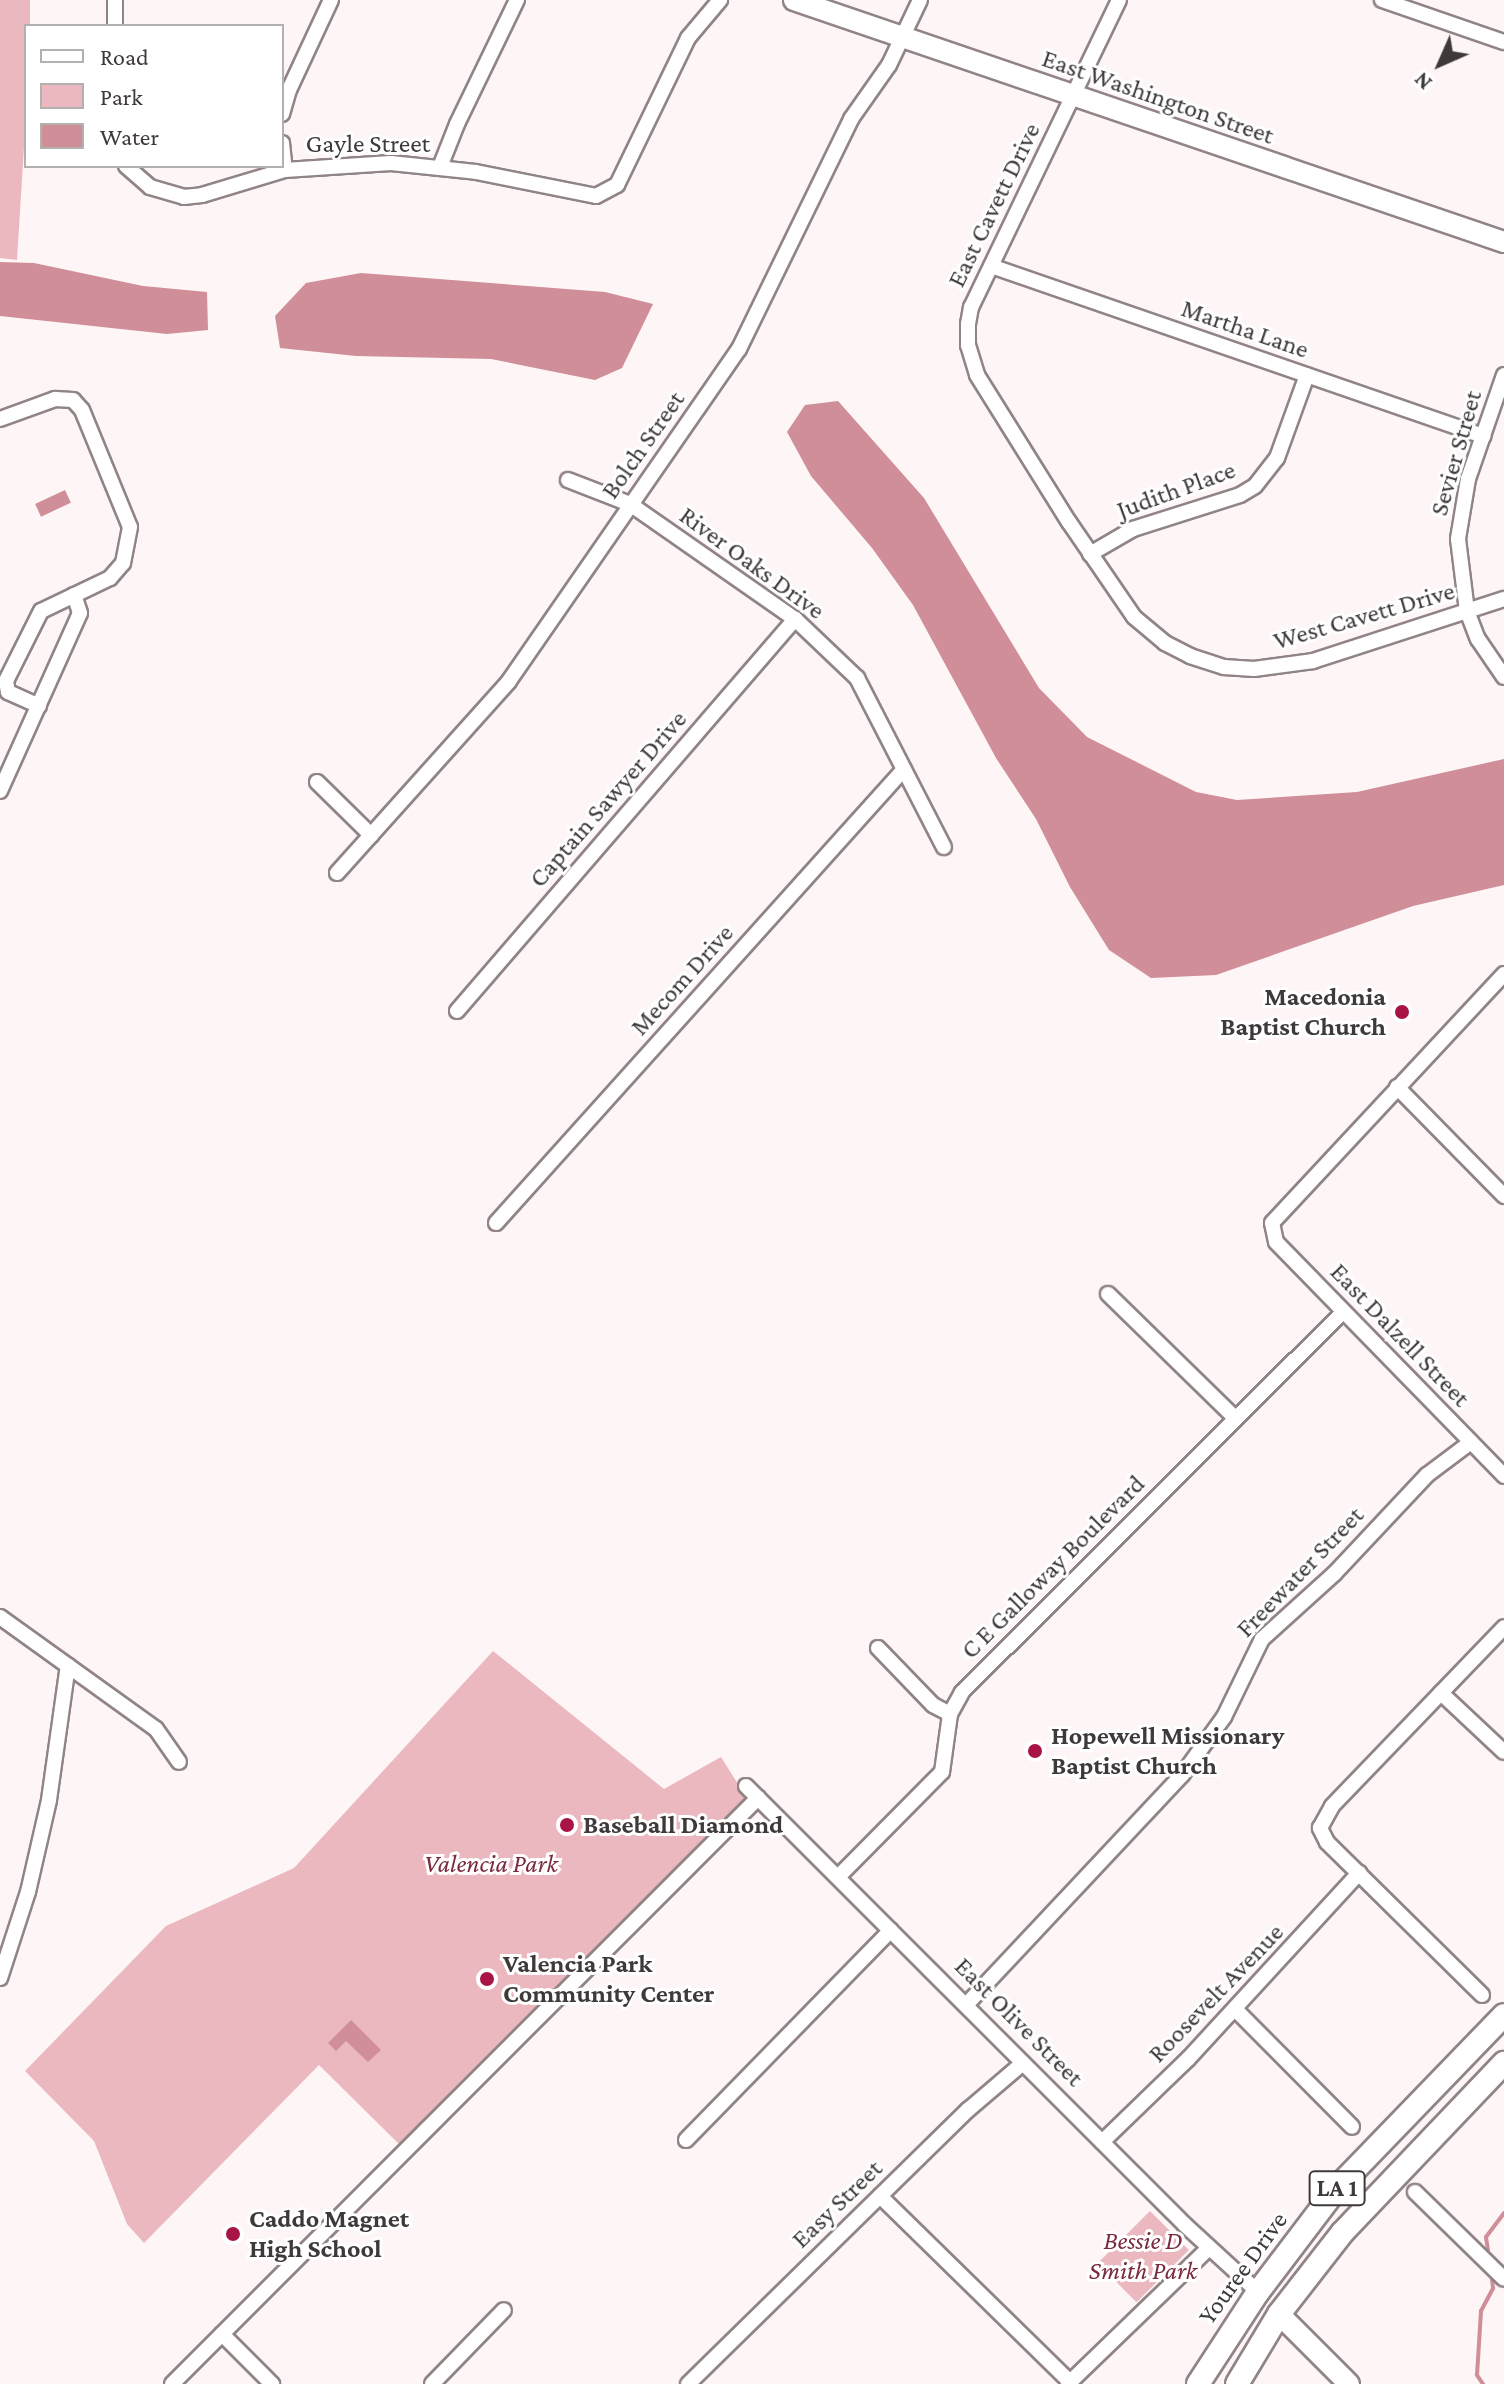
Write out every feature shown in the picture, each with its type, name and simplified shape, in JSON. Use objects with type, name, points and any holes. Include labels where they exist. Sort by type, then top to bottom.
[{"type":"main road","name":"Youree Drive","points":[[1198,2384],[1258,2292],[1337,2188],[1504,2015]]},
{"type":"main road","name":"LA 1","points":[[1237,2384],[1279,2314],[1379,2192],[1504,2063]]},
{"type":"main road","points":[[1258,2292],[1279,2314]]},
{"type":"street","points":[[115,0],[115,24]]},
{"type":"street","points":[[284,107],[331,0]]},
{"type":"street","points":[[440,167],[457,124],[517,0]]},
{"type":"street","name":"Gayle Street","points":[[128,168],[150,187],[175,196],[202,195],[285,170],[391,163],[440,167],[590,196],[607,192],[617,185],[688,38],[720,0]]},
{"type":"street","name":"East Washington Street","points":[[794,0],[1504,242]]},
{"type":"street","name":"Bolch Street","points":[[337,873],[509,681],[739,349],[851,119],[889,65],[920,0]]},
{"type":"street","name":"East Cavett Drive","points":[[1090,554],[973,365],[968,324],[971,307],[1119,0]]},
{"type":"street","points":[[1382,0],[1504,42]]},
{"type":"street","points":[[284,161],[285,170]]},
{"type":"street","name":"Martha Lane","points":[[991,266],[1483,436]]},
{"type":"street","name":"Judith Place","points":[[1090,554],[1133,529],[1240,495],[1255,486],[1277,458],[1307,375]]},
{"type":"street","name":"Sevier Street","points":[[1504,375],[1468,479],[1459,524],[1458,564],[1467,611],[1478,639],[1504,677]]},
{"type":"street","points":[[0,419],[55,399],[73,400],[82,410],[130,527],[123,563],[110,578],[41,611],[6,681],[8,692],[39,706]]},
{"type":"street","name":"River Oaks Drive","points":[[568,480],[630,504],[795,619],[857,678],[944,847]]},
{"type":"street","name":"West Cavett Drive","points":[[1090,554],[1117,596],[1154,635],[1190,656],[1224,667],[1254,669],[1298,664],[1504,599]]},
{"type":"street","points":[[1,788],[80,613],[74,595]]},
{"type":"street","name":"Captain Sawyer Drive","points":[[457,1011],[795,619]]},
{"type":"street","name":"Mecom Drive","points":[[496,1223],[904,769]]},
{"type":"street","points":[[317,782],[371,835]]},
{"type":"street","points":[[1504,974],[1397,1087],[1504,1196]]},
{"type":"street","name":"East Dalzell Street","points":[[1397,1087],[1272,1223],[1276,1242],[1504,1476]]},
{"type":"street","points":[[1108,1294],[1235,1418]]},
{"type":"street","name":"C E Galloway Boulevard","points":[[838,1877],[942,1772],[950,1714],[962,1692],[1343,1312]]},
{"type":"street","name":"Freewater Street","points":[[966,2005],[1182,1775],[1224,1717],[1262,1639],[1334,1574],[1427,1475],[1471,1442]]},
{"type":"street","points":[[0,1617],[156,1729],[179,1762]]},
{"type":"street","points":[[1482,1995],[1327,1842],[1320,1828],[1332,1806],[1504,1627]]},
{"type":"street","points":[[878,1648],[933,1705],[950,1714]]},
{"type":"street","points":[[0,1978],[28,1892],[49,1800],[68,1665]]},
{"type":"street","points":[[1441,1693],[1504,1752]]},
{"type":"street","name":"East Olive Street","points":[[746,1786],[1209,2248],[1258,2292]]},
{"type":"street","points":[[172,2384],[758,1798]]},
{"type":"street","name":"Roosevelt Avenue","points":[[1102,2142],[1235,2009],[1359,1873]]},
{"type":"street","points":[[686,2140],[891,1930]]},
{"type":"street","points":[[1235,2009],[1352,2127]]},
{"type":"street","name":"Easy Street","points":[[688,2384],[968,2110],[1023,2063]]},
{"type":"street","points":[[1415,2192],[1504,2279]]},
{"type":"street","points":[[880,2196],[1069,2383],[1209,2248]]},
{"type":"street","points":[[432,2384],[504,2310]]},
{"type":"street","points":[[1279,2314],[1349,2384]]},
{"type":"street","points":[[225,2331],[272,2384]]},
{"type":"green space","points":[[0,0],[30,0],[30,24],[24,24],[24,147],[17,260],[0,258]]},
{"type":"green space","name":"Valencia Park","points":[[493,1651],[664,1789],[721,1757],[751,1805],[406,2151],[319,2065],[144,2243],[127,2224],[94,2141],[25,2071],[166,1926],[294,1868]]},
{"type":"green space","name":"Bessie D Smith Park","points":[[1150,2211],[1189,2250],[1137,2302],[1098,2263]]},
{"type":"water","points":[[0,262],[34,263],[143,286],[207,292],[208,330],[167,334],[0,316]]},
{"type":"water","points":[[361,273],[605,292],[653,304],[622,368],[595,380],[491,359],[356,356],[280,348],[275,316],[306,283]]},
{"type":"water","points":[[838,401],[924,498],[1039,688],[1087,737],[1196,792],[1237,800],[1357,792],[1504,759],[1504,885],[1413,906],[1216,975],[1151,978],[1109,950],[1070,887],[1036,819],[996,758],[913,605],[872,548],[811,476],[787,432],[805,405]]},
{"type":"water","points":[[65,490],[71,503],[41,517],[35,504]]},
{"type":"water","points":[[351,2020],[381,2050],[368,2062],[346,2041],[336,2051],[328,2043]]},
{"type":"waterway","points":[[1488,2250],[1486,2237],[1504,2213]]},
{"type":"waterway","points":[[1483,2384],[1477,2375],[1481,2311],[1493,2288],[1492,2279]]},
{"type":"place","name":"Macedonia Baptist Church","points":[[1402,1012]]},
{"type":"place","name":"Hopewell Missionary Baptist Church","points":[[1035,1751]]},
{"type":"place","name":"Baseball Diamond","points":[[567,1825]]},
{"type":"place","name":"Valencia Park Community Center","points":[[487,1979]]},
{"type":"place","name":"Caddo Magnet High School","points":[[233,2234]]}]
